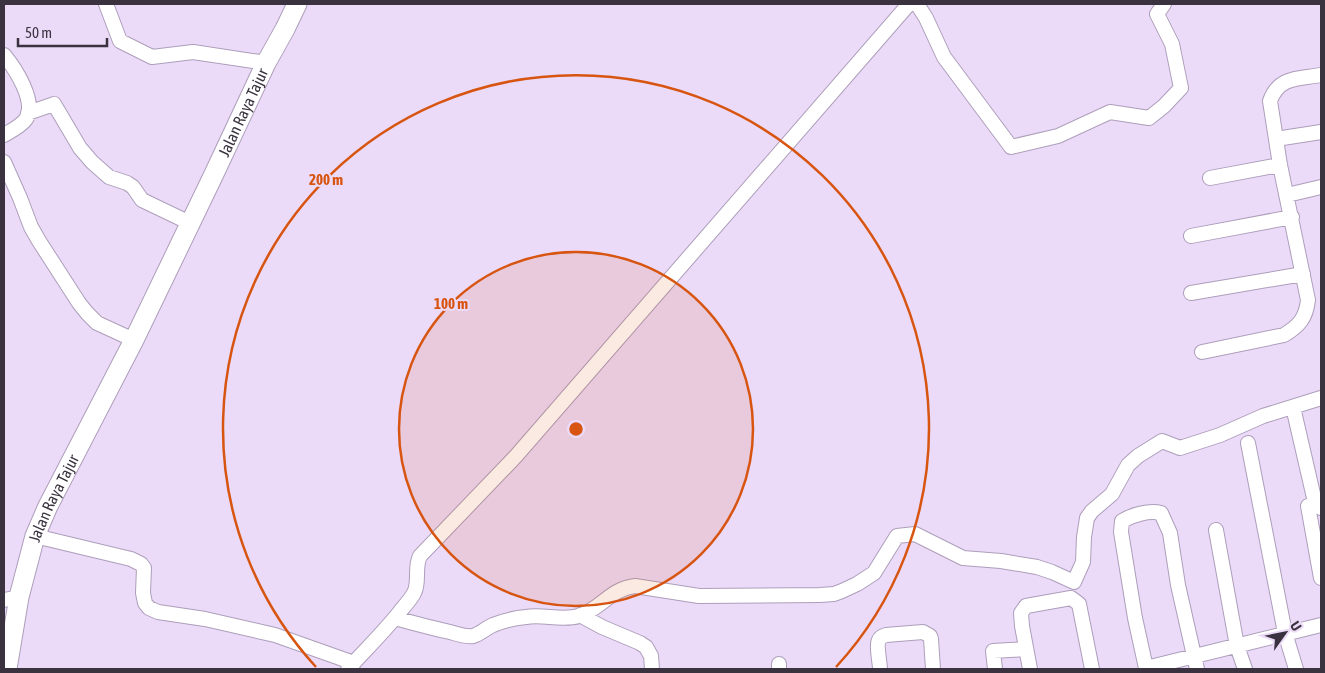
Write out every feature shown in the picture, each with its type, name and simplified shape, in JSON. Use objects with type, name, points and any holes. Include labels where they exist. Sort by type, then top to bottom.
[{"type":"main road","name":"Jalan Raya Tajur","points":[[7,669],[12,598],[35,536],[59,483],[134,340],[266,63],[297,4]]},
{"type":"street","points":[[106,4],[120,41],[152,57],[193,52],[266,63]]},
{"type":"street","points":[[35,536],[131,559],[141,564],[144,568],[143,593],[145,603],[149,608],[158,612],[205,619],[275,634],[351,666],[395,618],[415,592],[417,585],[416,568],[420,556],[516,456],[909,4]]},
{"type":"street","points":[[917,4],[926,18],[944,57],[1011,147],[1058,136],[1110,112],[1148,118],[1164,106],[1181,88],[1172,44],[1157,14],[1164,4]]},
{"type":"street","points":[[4,55],[17,74],[30,103],[25,120],[4,135]]},
{"type":"street","points":[[1202,352],[1284,335],[1302,321],[1307,311],[1308,300],[1280,165],[1270,101],[1274,91],[1280,84],[1321,75]]},
{"type":"street","points":[[28,113],[54,104],[80,148],[109,177],[126,183],[133,188],[142,200],[190,222]]},
{"type":"street","points":[[1276,138],[1321,132]]},
{"type":"street","points":[[4,162],[31,227],[79,303],[96,323],[134,340]]},
{"type":"street","points":[[1210,178],[1280,165]]},
{"type":"street","points":[[1287,195],[1321,187]]},
{"type":"street","points":[[1191,236],[1292,217]]},
{"type":"street","points":[[1191,293],[1303,274]]},
{"type":"street","points":[[395,618],[429,628],[472,636],[495,624],[526,617],[568,618],[580,616],[625,587],[635,586],[699,596],[834,594],[857,584],[874,573],[897,536],[915,534],[963,558],[1001,561],[1037,567],[1074,582],[1084,562],[1084,537],[1087,518],[1092,511],[1112,494],[1128,465],[1138,456],[1162,441],[1180,448],[1220,435],[1263,416],[1321,398]]},
{"type":"street","points":[[1293,407],[1314,498],[1321,578]]},
{"type":"street","points":[[1248,443],[1285,633],[1296,669]]},
{"type":"street","points":[[1195,663],[1178,585],[1170,533],[1161,513],[1155,512],[1129,517],[1122,521],[1121,532],[1135,618],[1146,669],[1195,663],[1237,646],[1285,633],[1321,626]]},
{"type":"street","points":[[1216,530],[1237,646],[1245,669]]},
{"type":"street","points":[[1030,669],[1020,613],[1026,606],[1071,598],[1079,604],[1092,669]]},
{"type":"street","points":[[580,616],[646,647],[651,656],[652,669]]},
{"type":"street","points":[[880,669],[878,640],[881,637],[886,634],[923,632],[930,636],[931,639],[933,669]]},
{"type":"street","points":[[995,669],[993,651],[1026,649]]}]
